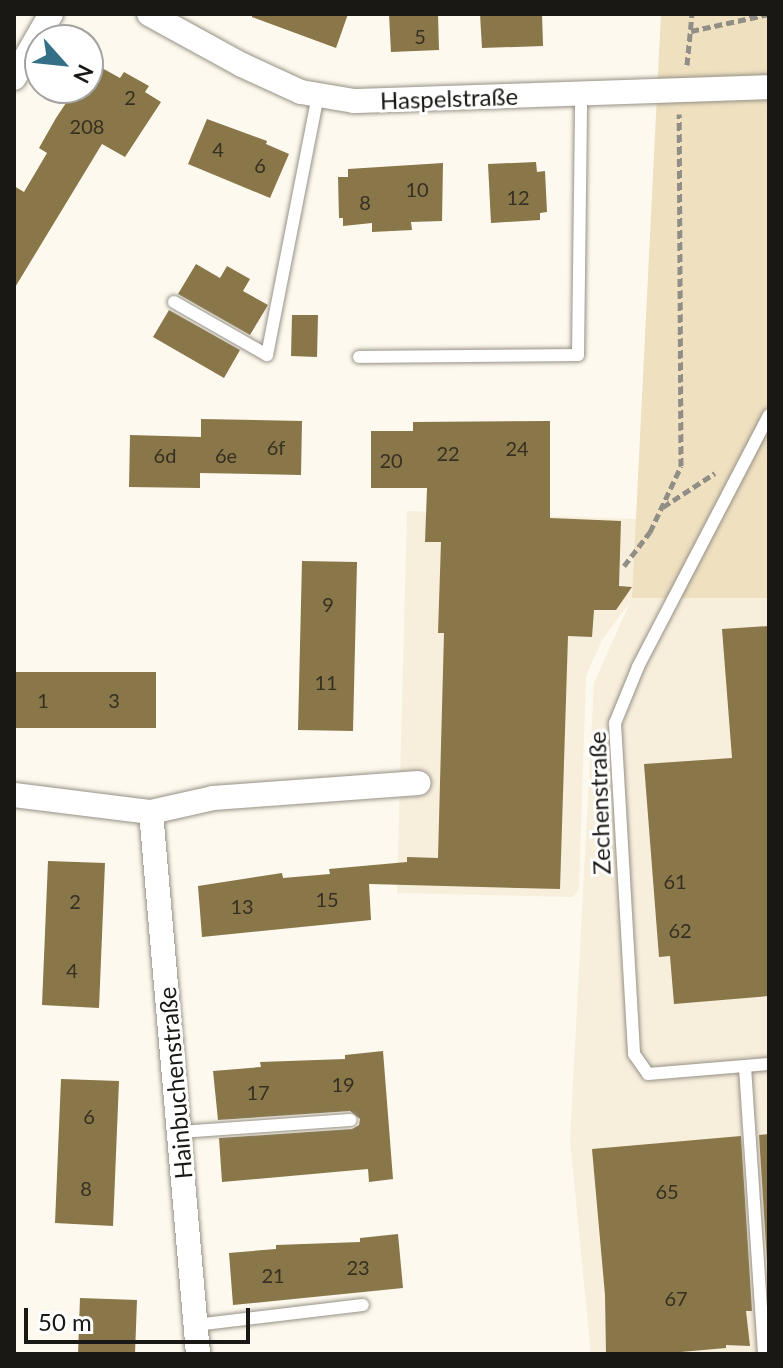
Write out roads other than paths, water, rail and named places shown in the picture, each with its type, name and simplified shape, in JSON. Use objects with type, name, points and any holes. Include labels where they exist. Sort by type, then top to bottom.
[{"type":"street","points":[[14,78],[51,14]]},
{"type":"street","name":"Haspelstraße","points":[[149,14],[242,65],[301,92],[354,101],[769,87]]},
{"type":"street","points":[[14,795],[151,812],[213,798],[418,783]]},
{"type":"street","name":"Hainbuchenstraße","points":[[151,812],[198,1354]]},
{"type":"lane","points":[[359,357],[578,355],[581,93]]},
{"type":"lane","points":[[174,302],[267,355],[318,95]]},
{"type":"lane","name":"Zechenstraße","points":[[769,415],[638,667],[615,723],[634,1054],[648,1074],[769,1064]]},
{"type":"lane","points":[[745,1067],[764,1354]]},
{"type":"lane","points":[[179,1132],[351,1120]]},
{"type":"lane","points":[[195,1325],[363,1305]]}]
